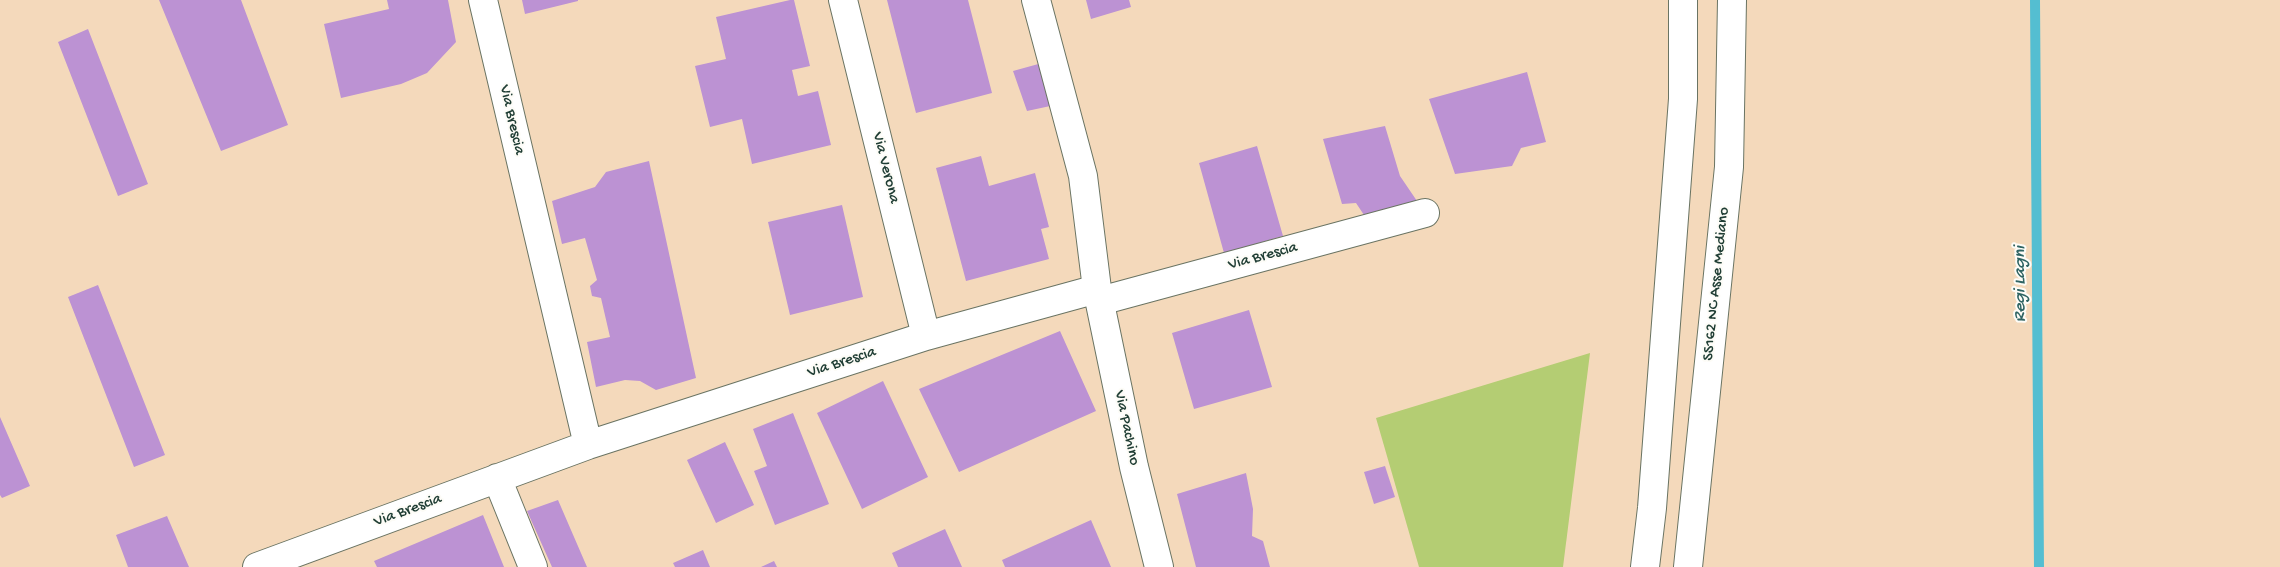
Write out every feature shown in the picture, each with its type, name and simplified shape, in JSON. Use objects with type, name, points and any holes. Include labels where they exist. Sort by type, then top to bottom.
[{"type":"main road","name":"Via Brescia","points":[[483,0],[588,444]]},
{"type":"main road","name":"Via Verona","points":[[843,0],[926,336]]},
{"type":"main road","name":"Via Pachino","points":[[1036,0],[1083,176],[1099,294],[1134,467],[1159,567]]},
{"type":"main road","points":[[1646,567],[1683,99],[1683,0]]},
{"type":"main road","name":"SS162 NC Asse Mediano","points":[[1688,567],[1729,167],[1732,0]]},
{"type":"main road","name":"Via Brescia","points":[[257,567],[588,444],[926,336],[1425,213]]},
{"type":"main road","points":[[497,478],[533,567]]},
{"type":"green space","points":[[1590,353],[1563,567],[1419,567],[1376,418]]},
{"type":"building","points":[[159,0],[241,0],[288,125],[221,151]]},
{"type":"building","points":[[387,0],[448,0],[456,42],[427,73],[401,84],[341,98],[324,24],[389,9]]},
{"type":"building","points":[[522,0],[578,0],[578,1],[525,14]]},
{"type":"building","points":[[794,0],[810,66],[792,70],[798,96],[818,91],[831,145],[752,164],[742,119],[710,127],[695,66],[726,59],[716,17]]},
{"type":"building","points":[[887,0],[968,0],[992,93],[916,113]]},
{"type":"building","points":[[1086,0],[1129,0],[1131,7],[1091,19]]},
{"type":"building","points":[[88,29],[148,184],[118,196],[58,42]]},
{"type":"building","points":[[1042,63],[1055,105],[1027,111],[1013,71]]},
{"type":"building","points":[[1527,72],[1546,142],[1521,148],[1512,166],[1455,174],[1429,99]]},
{"type":"building","points":[[1385,126],[1400,176],[1417,201],[1364,215],[1356,203],[1342,204],[1323,139]]},
{"type":"building","points":[[1257,146],[1283,236],[1224,253],[1199,163]]},
{"type":"building","points":[[981,156],[989,186],[1035,173],[1049,227],[1041,229],[1049,259],[966,281],[936,168]]},
{"type":"building","points":[[649,161],[696,378],[656,390],[640,381],[625,380],[596,387],[587,342],[610,337],[601,298],[592,296],[590,286],[597,280],[585,238],[562,244],[552,201],[595,187],[606,172]]},
{"type":"building","points":[[842,205],[863,297],[790,315],[768,222]]},
{"type":"building","points":[[98,285],[165,455],[134,467],[68,297]]},
{"type":"building","points":[[1249,310],[1272,387],[1194,409],[1172,333]]},
{"type":"building","points":[[1060,331],[1096,411],[959,472],[919,389]]},
{"type":"building","points":[[883,381],[928,477],[862,509],[817,413]]},
{"type":"building","points":[[793,413],[829,504],[775,525],[754,471],[767,466],[753,429]]},
{"type":"building","points":[[0,417],[30,486],[2,498],[0,495]]},
{"type":"building","points":[[725,442],[754,505],[716,523],[687,460]]},
{"type":"building","points":[[1385,466],[1395,497],[1374,504],[1364,472]]},
{"type":"building","points":[[1246,473],[1253,509],[1252,536],[1263,541],[1270,567],[1196,567],[1177,494]]},
{"type":"building","points":[[558,500],[587,567],[552,567],[527,511]]},
{"type":"building","points":[[483,515],[504,567],[377,567],[374,561]]},
{"type":"building","points":[[167,516],[189,567],[128,567],[116,535]]},
{"type":"building","points":[[1091,520],[1111,567],[1005,567],[1002,560]]},
{"type":"building","points":[[945,529],[962,567],[898,567],[892,553]]},
{"type":"building","points":[[703,550],[710,567],[675,567],[673,563]]},
{"type":"building","points":[[774,561],[777,567],[761,567]]},
{"type":"waterway","name":"Regi Lagni","points":[[2035,0],[2039,567]]}]
